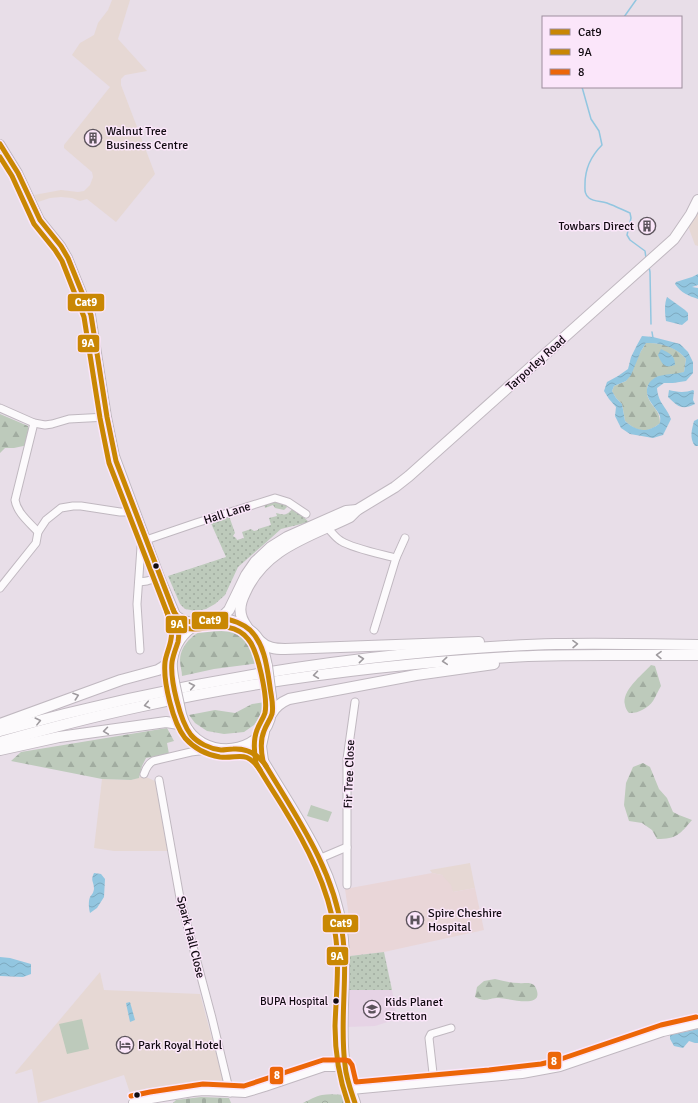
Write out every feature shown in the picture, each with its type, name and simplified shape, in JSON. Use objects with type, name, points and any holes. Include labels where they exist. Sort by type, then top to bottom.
[{"type":"highway","name":"Tarporley Road","points":[[215,619],[223,616],[229,610],[246,575],[255,562],[270,547],[287,537],[350,517],[357,510],[395,487],[420,467],[674,239],[691,214],[698,200]]},
{"type":"highway","name":"Tarporley Road","points":[[247,627],[240,615],[240,607],[248,587],[260,568],[281,550],[323,526]]},
{"type":"highway","points":[[188,730],[182,717],[179,705],[172,670],[172,660],[178,644],[185,632],[200,622],[215,619],[231,620],[247,627],[263,644],[276,649],[478,642],[555,644]]},
{"type":"highway","points":[[0,731],[130,698],[209,682],[353,660],[478,648],[555,644],[605,643],[698,645]]},
{"type":"highway","points":[[263,644],[272,706],[274,710]]},
{"type":"highway","points":[[0,742],[136,707],[260,684],[347,671],[479,659],[555,655],[698,655]]},
{"type":"highway","points":[[263,761],[261,746],[264,732],[270,718],[274,710],[290,699],[416,675],[555,655]]},
{"type":"highway","points":[[0,724],[121,680],[163,667],[172,660]]},
{"type":"highway","points":[[0,750],[59,737],[166,722],[181,725],[205,745],[216,749],[250,751],[258,756],[263,761],[321,858],[330,878],[335,895],[343,932],[344,960],[342,1034],[345,1067],[355,1103]]},
{"type":"highway","points":[[236,749],[251,742],[264,732]]},
{"type":"main road","points":[[0,144],[18,173],[40,220],[61,246],[68,258],[91,315],[107,417],[116,461],[176,615],[179,628],[178,644]]},
{"type":"main road","points":[[176,615],[188,622],[200,622]]},
{"type":"main road","points":[[351,1090],[522,1074],[560,1067],[663,1032],[698,1024]]},
{"type":"main road","points":[[134,1103],[193,1092],[250,1092],[324,1068],[345,1067]]},
{"type":"street","points":[[0,408],[34,423],[45,425],[69,419],[107,417]]},
{"type":"street","points":[[34,423],[15,500],[16,506],[38,532]]},
{"type":"street","name":"Hall Lane","points":[[146,540],[276,498],[288,502],[306,514]]},
{"type":"street","points":[[0,588],[36,543],[38,532],[46,520],[61,508],[67,506],[81,506],[127,512],[135,511]]},
{"type":"street","points":[[323,526],[347,544],[396,558]]},
{"type":"street","points":[[374,630],[396,558],[405,538]]},
{"type":"street","points":[[140,650],[137,604],[142,547]]},
{"type":"street","points":[[139,582],[160,577]]},
{"type":"street","name":"Fir Tree Close","points":[[347,885],[348,759],[355,702]]},
{"type":"street","points":[[191,752],[195,747],[195,738]]},
{"type":"street","points":[[144,774],[150,762],[191,752],[216,749]]},
{"type":"street","name":"Spark Hall Close","points":[[159,780],[180,898],[230,1093]]},
{"type":"street","points":[[321,858],[347,847]]},
{"type":"street","points":[[434,1082],[429,1038],[434,1032],[451,1028]]},
{"type":"shaded area","points":[[112,0],[130,0],[118,39],[147,71],[125,75],[121,79],[121,85],[155,174],[116,222],[87,199],[80,201],[72,198],[61,197],[50,198],[38,202],[34,195],[61,190],[78,192],[84,191],[90,185],[93,177],[92,172],[64,148],[64,145],[110,87],[72,55],[80,43],[94,35],[98,23],[108,10]]},
{"type":"shaded area","points":[[698,207],[698,246],[695,245],[688,226]]},
{"type":"shaded area","points":[[144,776],[157,782],[168,851],[114,851],[94,848],[102,779],[131,780]]},
{"type":"shaded area","points":[[470,863],[475,888],[453,892],[442,875],[432,873],[430,870]]},
{"type":"shaded area","name":"Spire Cheshire Hospital","points":[[432,873],[442,875],[451,885],[453,892],[475,888],[484,930],[384,952],[350,956],[348,910],[345,889]]},
{"type":"shaded area","points":[[100,972],[104,990],[200,994],[225,1087],[184,1090],[132,1099],[124,1075],[38,1103],[32,1069],[16,1074],[15,1073]]},
{"type":"shaded area","name":"Kids Planet Stretton","points":[[349,990],[392,990],[397,1019],[375,1026],[347,1027]]},
{"type":"green space","points":[[646,343],[663,344],[673,348],[686,359],[684,372],[648,385],[648,398],[657,411],[660,418],[660,423],[651,429],[642,430],[634,428],[625,421],[622,404],[612,391],[614,386],[626,381]]},
{"type":"green space","points":[[0,414],[28,426],[28,445],[5,448],[0,453]]},
{"type":"green space","points":[[277,500],[286,504],[287,507],[284,510],[275,508],[273,505],[265,508],[264,503]]},
{"type":"green space","points":[[294,509],[309,522],[281,529],[238,567],[225,595],[215,604],[206,609],[196,611],[185,609],[180,604],[168,576],[226,557],[210,521],[229,516],[235,533],[233,536],[237,540],[244,538],[242,532],[251,529],[254,531],[271,525],[269,518],[277,516],[276,513],[287,514]]},
{"type":"green space","points":[[213,626],[231,627],[242,632],[251,640],[260,663],[214,669],[182,676],[180,660],[183,648],[196,634]]},
{"type":"green space","points":[[651,665],[655,666],[661,686],[653,701],[648,706],[642,710],[629,713],[625,706],[626,694],[633,684]]},
{"type":"green space","points":[[265,702],[264,712],[254,725],[244,732],[224,734],[207,731],[195,723],[189,715],[215,710],[235,713],[252,704]]},
{"type":"green space","points":[[167,728],[174,741],[167,743],[169,754],[146,758],[139,778],[131,780],[102,779],[11,761],[21,752]]},
{"type":"green space","points":[[643,763],[650,767],[659,789],[667,798],[673,812],[692,820],[678,835],[674,837],[657,839],[652,830],[642,823],[629,821],[624,805],[626,783],[633,767]]},
{"type":"green space","points":[[311,805],[332,812],[328,822],[307,816]]},
{"type":"green space","points":[[384,952],[392,990],[349,990],[350,956]]},
{"type":"green space","points":[[495,979],[532,984],[535,986],[537,996],[534,1000],[530,1001],[499,998],[485,1000],[475,997],[477,987],[484,981]]},
{"type":"green space","points":[[82,1019],[89,1049],[67,1054],[59,1024]]},
{"type":"green space","points":[[352,1094],[355,1103],[303,1103],[322,1095]]},
{"type":"green space","points":[[201,1097],[229,1098],[231,1103],[173,1103],[176,1100]]},
{"type":"water","points":[[698,274],[698,285],[692,287],[698,288],[698,299],[683,292],[675,284],[676,282]]},
{"type":"water","points":[[667,297],[688,313],[688,320],[682,325],[666,321],[665,306]]},
{"type":"water","points":[[642,336],[653,337],[680,344],[688,352],[693,362],[693,373],[686,381],[664,383],[657,388],[659,397],[671,419],[663,435],[653,438],[630,434],[621,428],[615,416],[616,407],[604,391],[607,382],[628,369],[631,357]],"holes":[[[646,343],[668,346],[683,355],[686,359],[684,372],[659,376],[649,383],[647,390],[648,397],[660,415],[660,423],[651,429],[642,430],[633,427],[625,421],[622,404],[612,391],[614,386],[626,381],[631,375],[641,351]]]},
{"type":"water","points":[[661,349],[673,357],[675,365],[666,366],[662,363],[658,355]]},
{"type":"water","points":[[669,390],[687,392],[693,390],[693,400],[695,404],[683,407],[674,403],[668,397]]},
{"type":"water","points":[[698,419],[698,446],[695,446],[692,440],[692,434],[694,421]]},
{"type":"water","points":[[94,873],[101,874],[105,879],[104,897],[97,908],[90,913],[89,901],[94,889],[92,879]]},
{"type":"water","points":[[0,957],[10,958],[31,964],[31,974],[23,977],[0,976]]},
{"type":"water","points":[[130,1002],[135,1020],[130,1022],[126,1003]]},
{"type":"water","points":[[698,1029],[698,1043],[689,1041],[683,1048],[674,1046],[670,1039],[670,1035]]},
{"type":"waterway","points":[[625,16],[636,0]]},
{"type":"waterway","points":[[582,88],[591,119],[599,131],[602,145],[595,153],[587,168],[585,178],[585,190],[587,196],[595,201],[607,203],[630,213],[631,218],[627,235],[630,240],[645,251],[646,258]]},
{"type":"waterway","points":[[649,267],[651,324]]},
{"type":"waterway","points":[[652,332],[653,338]]},
{"type":"transit line","name":"Cat9","points":[[0,144],[18,173],[40,220],[61,246],[68,258],[91,315],[107,417],[116,461],[174,612],[179,617],[190,622],[222,619],[237,622],[250,630],[259,642],[262,649],[268,672],[273,707],[272,714],[261,742],[263,761],[300,822],[321,863],[330,885],[342,931],[345,964],[343,1048],[346,1075],[355,1103]]},
{"type":"transit line","name":"9A","points":[[0,157],[12,176],[34,224],[62,261],[84,317],[100,418],[109,463],[168,615],[176,624],[185,628],[195,629],[217,627],[238,631],[248,639],[252,645],[259,663],[264,686],[266,706],[265,713],[258,728],[254,742],[256,763],[292,822],[308,852],[322,883],[332,915],[337,955],[335,1026],[336,1045],[340,1075],[348,1103]]},
{"type":"transit line","name":"Cat9","points":[[173,609],[179,629],[178,642],[172,662],[174,689],[187,729],[197,741],[204,745],[221,750],[238,749],[248,751],[260,758],[266,766]]},
{"type":"transit line","name":"9A","points":[[167,612],[172,632],[165,662],[167,691],[173,713],[185,738],[197,748],[215,756],[242,756],[251,759],[260,770]]},
{"type":"transit line","name":"8","points":[[131,1096],[203,1084],[244,1086],[323,1060],[349,1061],[352,1065],[356,1082],[541,1064],[558,1060],[661,1025],[696,1017]]},
{"type":"place","name":"Walnut Tree Business Centre","points":[[93,138]]},
{"type":"place","name":"Towbars Direct","points":[[647,226]]},
{"type":"place","name":"Spire Cheshire Hospital","points":[[415,920]]},
{"type":"place","name":"BUPA Hospital","points":[[336,1001]]},
{"type":"place","name":"Kids Planet Stretton","points":[[372,1009]]},
{"type":"place","name":"Park Royal Hotel","points":[[125,1045]]}]
